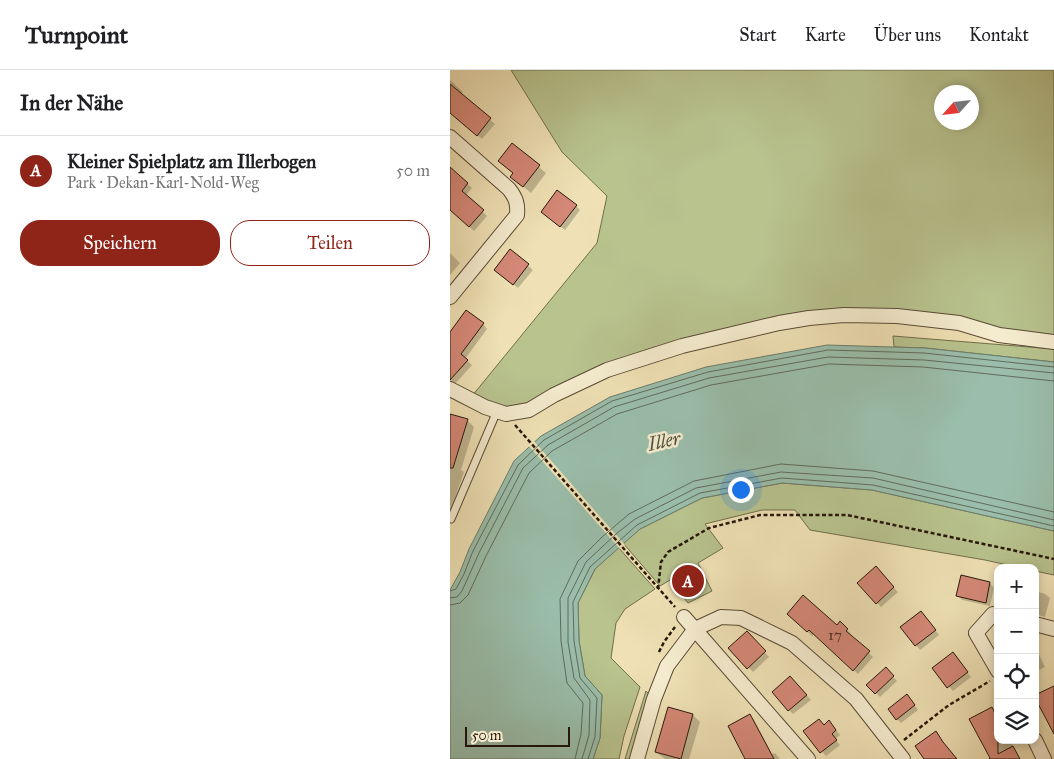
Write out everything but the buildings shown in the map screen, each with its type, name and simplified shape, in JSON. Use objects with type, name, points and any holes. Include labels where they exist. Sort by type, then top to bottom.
[{"type":"street","points":[[450,137],[509,189],[518,205],[517,215],[450,297]]},
{"type":"street","points":[[450,389],[485,407],[501,412],[529,410],[554,395],[607,370],[664,352],[779,323],[844,315],[898,316],[959,323],[999,335],[1054,342]]},
{"type":"street","points":[[994,614],[976,633],[994,664]]},
{"type":"street","points":[[684,617],[808,759]]},
{"type":"street","points":[[636,759],[654,699],[667,666],[696,629],[721,618],[741,618],[792,643],[856,699],[903,759]]},
{"type":"street","points":[[1039,625],[1054,629]]},
{"type":"street","points":[[1037,744],[1044,759]]},
{"type":"lane","points":[[451,519],[501,412]]},
{"type":"path","points":[[522,433],[684,617]]},
{"type":"path","points":[[658,589],[661,562],[668,552],[709,528],[760,515],[847,515],[1054,559]]},
{"type":"path","points":[[894,748],[950,705],[994,678]]},
{"type":"green space","points":[[511,70],[1054,70],[1054,339],[896,312],[684,342],[532,403],[508,408],[472,396],[597,243],[607,196],[562,152]]},
{"type":"green space","points":[[893,336],[1054,349],[1054,362],[925,348],[894,347]]},
{"type":"green space","points":[[782,483],[872,490],[1054,531],[1054,575],[1039,572],[1039,564],[1003,564],[810,530],[795,510],[762,510],[705,524],[723,548],[698,563],[712,591],[688,603],[670,580],[660,586],[623,543],[640,529],[702,498]]},
{"type":"green space","points":[[618,547],[655,589],[625,609],[616,623],[611,658],[640,687],[624,736],[619,759],[593,759],[600,738],[602,695],[585,676],[579,641],[578,603],[595,569]]},
{"type":"green space","points":[[646,691],[651,696],[633,759],[625,759]]},
{"type":"water","name":"Iller","points":[[827,345],[925,348],[1054,362],[1054,531],[872,490],[782,483],[702,498],[640,529],[595,569],[578,603],[579,641],[585,676],[602,695],[600,738],[593,759],[450,759],[450,590],[514,461],[541,436],[610,397],[706,367]]},
{"type":"pier","points":[[533,440],[625,545],[620,549],[528,445]]},
{"type":"place","name":"Kleiner Spielplatz am Illerbogen","points":[[688,581]]}]
